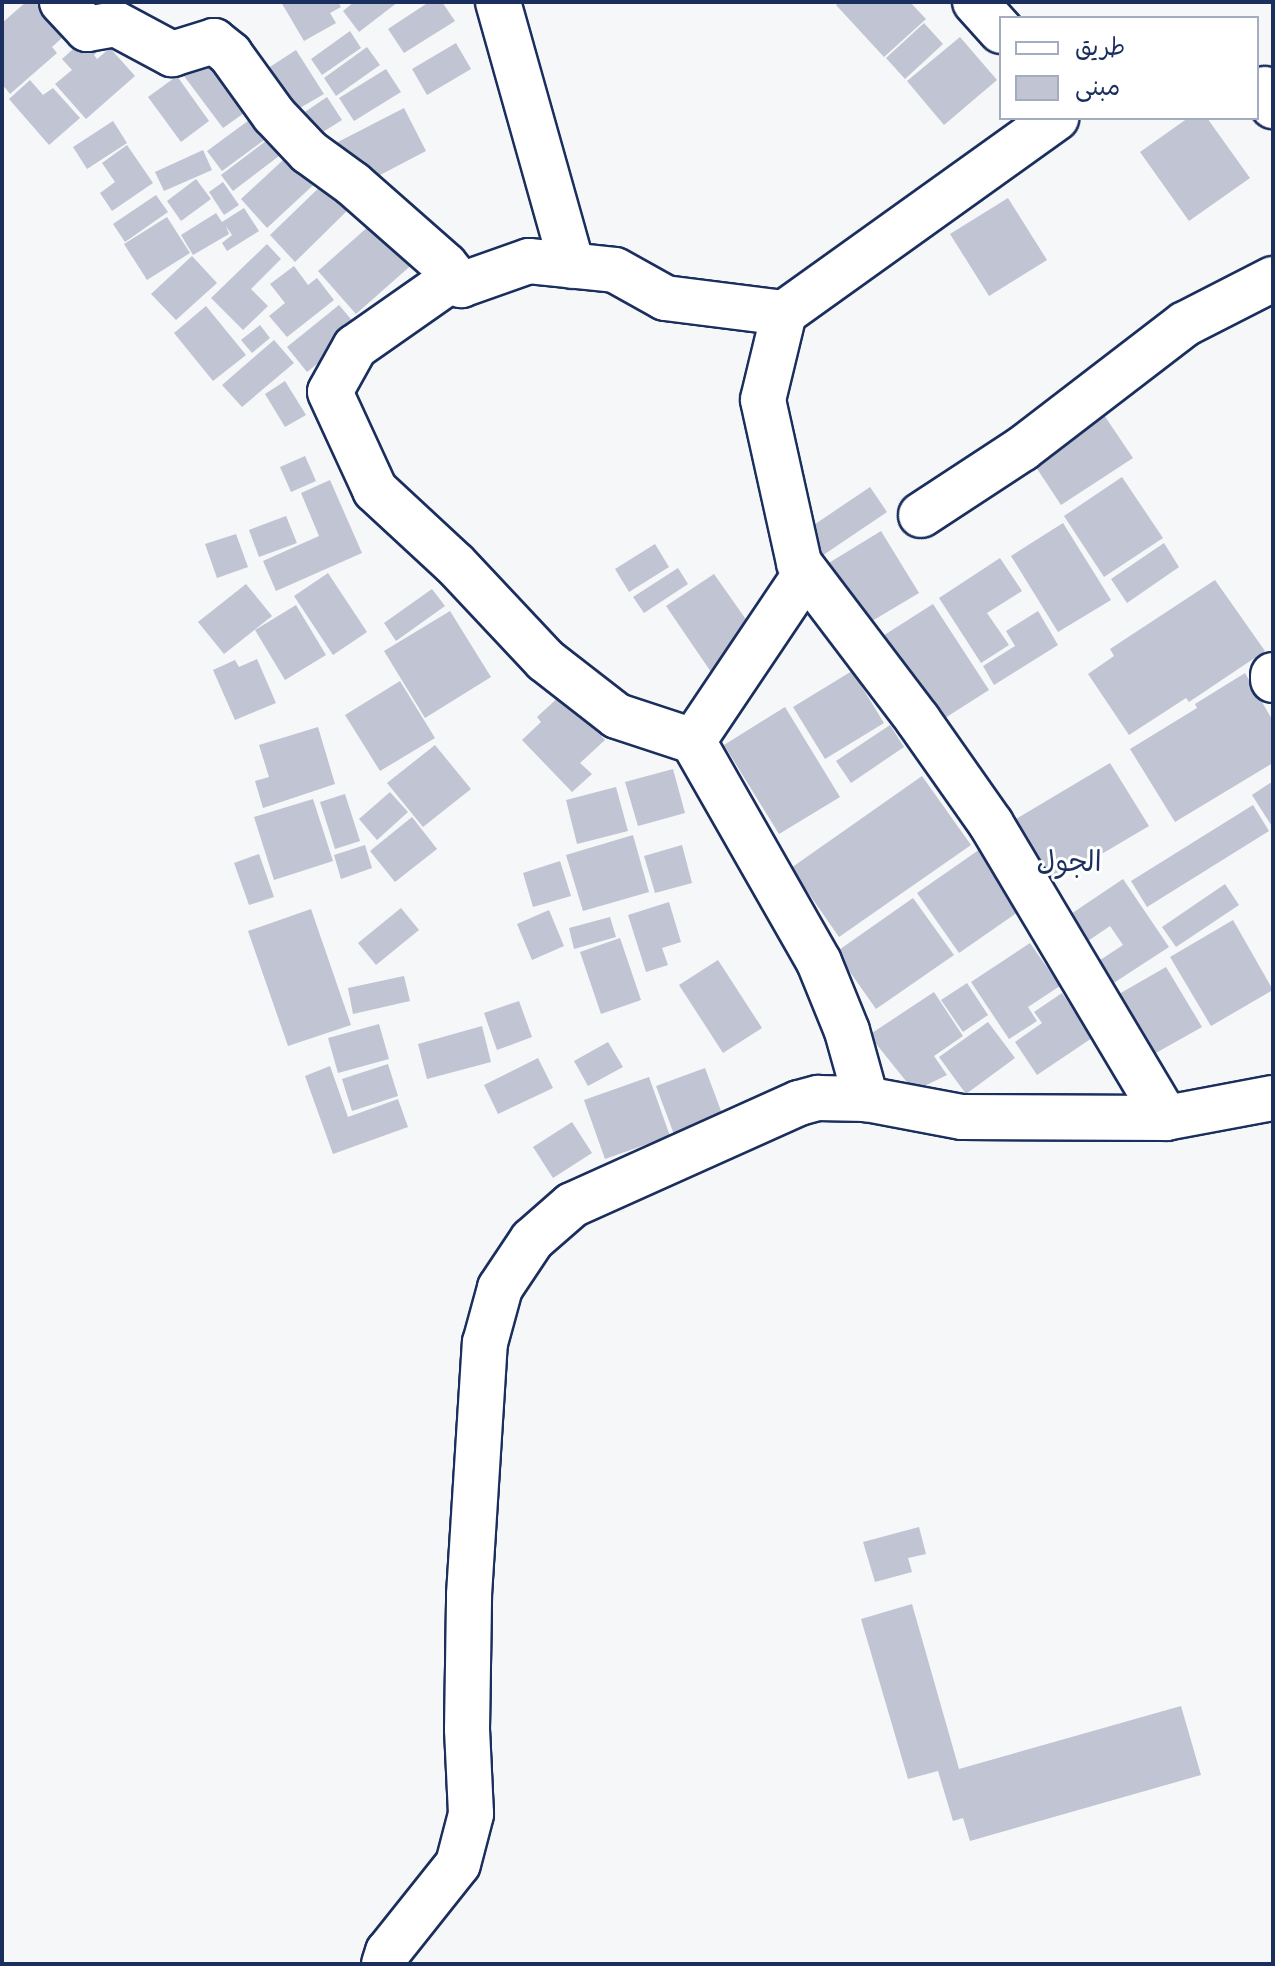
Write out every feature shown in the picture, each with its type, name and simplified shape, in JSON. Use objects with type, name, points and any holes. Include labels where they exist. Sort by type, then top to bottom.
[{"type":"street","points":[[62,2],[87,29],[116,24],[172,54],[214,41],[230,54],[274,115],[309,152],[353,184],[461,285],[529,261],[615,270],[665,298],[784,313]]},
{"type":"street","points":[[498,2],[572,266]]},
{"type":"street","points":[[975,2],[999,29]]},
{"type":"street","points":[[1053,120],[784,313],[763,400],[799,563],[918,720],[1014,859],[1166,1118]]},
{"type":"street","points":[[455,277],[355,347],[330,392],[375,490],[455,564],[545,660],[617,716],[693,741],[819,962],[847,1031],[866,1099]]},
{"type":"street","points":[[921,515],[1022,449],[1185,324],[1273,279]]},
{"type":"street","points":[[693,741],[806,573]]},
{"type":"street","points":[[384,1964],[388,1952],[458,1864],[471,1814],[467,1729],[469,1595],[485,1343],[500,1288],[532,1240],[572,1205],[799,1103],[837,1097],[866,1099],[962,1117],[1166,1118],[1273,1098]]},
{"type":"building","points":[[26,2],[52,2],[74,27],[52,47],[57,53],[10,94],[2,84],[2,23]]},
{"type":"building","points":[[281,2],[338,2],[341,7],[330,13],[336,23],[304,41]]},
{"type":"building","points":[[354,2],[398,2],[359,32],[343,11]]},
{"type":"building","points":[[429,2],[442,2],[455,21],[404,53],[388,29]]},
{"type":"building","points":[[840,2],[910,2],[926,19],[884,57],[836,5]]},
{"type":"building","points":[[924,23],[943,44],[905,79],[886,58]]},
{"type":"building","points":[[350,31],[361,48],[322,75],[311,59]]},
{"type":"building","points":[[91,33],[103,47],[94,55],[97,59],[110,48],[135,76],[86,119],[55,84],[72,70],[62,59]]},
{"type":"building","points":[[960,37],[997,80],[944,125],[907,81]]},
{"type":"building","points":[[456,43],[471,69],[427,95],[412,69]]},
{"type":"building","points":[[367,47],[380,65],[336,96],[324,78]]},
{"type":"building","points":[[212,49],[254,106],[223,128],[181,72]]},
{"type":"building","points":[[296,50],[324,94],[286,116],[259,74]]},
{"type":"building","points":[[386,69],[401,92],[354,121],[339,98]]},
{"type":"building","points":[[177,76],[209,121],[181,142],[148,97]]},
{"type":"building","points":[[30,80],[43,95],[53,88],[80,118],[49,145],[9,99]]},
{"type":"building","points":[[327,97],[342,120],[307,142],[293,120]]},
{"type":"building","points":[[404,108],[426,151],[361,185],[338,142]]},
{"type":"building","points":[[256,115],[271,135],[222,171],[207,151]]},
{"type":"building","points":[[1185,120],[1208,120],[1250,178],[1189,221],[1140,152]]},
{"type":"building","points":[[113,121],[127,143],[87,169],[73,147]]},
{"type":"building","points":[[275,134],[287,150],[233,191],[221,175]]},
{"type":"building","points":[[127,145],[153,183],[112,211],[100,193],[115,182],[102,163]]},
{"type":"building","points":[[296,148],[323,176],[267,228],[241,199]]},
{"type":"building","points":[[203,150],[212,170],[164,191],[155,172]]},
{"type":"building","points":[[196,179],[211,199],[181,221],[167,201]]},
{"type":"building","points":[[328,179],[353,205],[295,262],[270,235]]},
{"type":"building","points":[[223,182],[239,205],[224,215],[209,192]]},
{"type":"building","points":[[156,195],[168,212],[125,242],[113,224]]},
{"type":"building","points":[[1008,198],[1047,260],[989,296],[950,234]]},
{"type":"building","points":[[244,208],[259,231],[227,251],[222,243],[232,235],[226,226],[229,234],[193,255],[181,235],[216,213],[222,222]]},
{"type":"building","points":[[167,217],[190,253],[147,280],[124,244]]},
{"type":"building","points":[[378,218],[416,261],[356,314],[318,271]]},
{"type":"building","points":[[267,244],[281,259],[251,289],[268,306],[243,330],[211,298]]},
{"type":"building","points":[[192,256],[217,283],[176,320],[151,294]]},
{"type":"building","points":[[294,266],[308,285],[317,278],[334,300],[287,337],[269,316],[285,303],[270,284]]},
{"type":"building","points":[[339,305],[360,330],[307,372],[287,347]]},
{"type":"building","points":[[206,306],[246,355],[213,381],[174,333]]},
{"type":"building","points":[[260,325],[270,338],[252,353],[241,340]]},
{"type":"building","points":[[274,340],[294,363],[242,407],[222,385]]},
{"type":"building","points":[[285,381],[306,415],[285,427],[265,394]]},
{"type":"building","points":[[1104,415],[1133,458],[1061,505],[1026,452],[1053,449]]},
{"type":"building","points":[[305,456],[316,481],[291,492],[280,467]]},
{"type":"building","points":[[1122,477],[1163,538],[1104,577],[1064,516]]},
{"type":"building","points":[[330,480],[362,553],[276,591],[263,561],[319,536],[301,493]]},
{"type":"building","points":[[870,487],[887,512],[813,562],[796,537]]},
{"type":"building","points":[[286,516],[297,543],[259,557],[249,530]]},
{"type":"building","points":[[1063,523],[1111,600],[1058,632],[1011,556]]},
{"type":"building","points":[[881,531],[919,593],[857,630],[819,569]]},
{"type":"building","points":[[236,534],[248,567],[217,578],[205,544]]},
{"type":"building","points":[[1164,543],[1179,567],[1127,603],[1111,579]]},
{"type":"building","points":[[655,544],[669,567],[629,592],[615,569]]},
{"type":"building","points":[[1000,558],[1022,591],[987,613],[1009,645],[981,663],[939,598]]},
{"type":"building","points":[[678,568],[688,584],[644,613],[633,597]]},
{"type":"building","points":[[328,573],[367,632],[333,655],[294,596]]},
{"type":"building","points":[[714,574],[759,638],[711,672],[666,606]]},
{"type":"building","points":[[1215,580],[1265,651],[1189,702],[1186,698],[1129,735],[1088,674],[1114,656],[1110,649]]},
{"type":"building","points":[[246,584],[272,616],[224,654],[198,622]]},
{"type":"building","points":[[432,589],[445,606],[396,641],[384,623]]},
{"type":"building","points":[[933,604],[989,690],[934,725],[878,639]]},
{"type":"building","points":[[296,605],[326,655],[285,680],[255,630]]},
{"type":"building","points":[[450,611],[491,677],[425,718],[384,651]]},
{"type":"building","points":[[1038,611],[1058,645],[994,685],[983,666],[1015,646],[1006,631]]},
{"type":"building","points":[[257,659],[276,703],[235,720],[213,670],[235,660],[239,667]]},
{"type":"building","points":[[852,671],[884,723],[825,759],[793,707]]},
{"type":"building","points":[[1245,673],[1273,721],[1273,763],[1175,822],[1130,749],[1197,708],[1195,704]]},
{"type":"building","points":[[400,681],[435,738],[380,771],[345,715]]},
{"type":"building","points":[[562,694],[605,740],[580,763],[592,774],[572,792],[522,740],[541,722],[537,717]]},
{"type":"building","points":[[785,707],[840,797],[779,834],[724,745]]},
{"type":"building","points":[[890,725],[904,747],[851,783],[836,761]]},
{"type":"building","points":[[318,727],[335,784],[263,808],[255,781],[269,777],[259,745]]},
{"type":"building","points":[[435,745],[471,789],[423,827],[387,783]]},
{"type":"building","points":[[1110,763],[1149,826],[1044,888],[1006,825]]},
{"type":"building","points":[[673,769],[685,813],[638,826],[625,782]]},
{"type":"building","points":[[922,776],[971,845],[839,937],[791,868]]},
{"type":"building","points":[[1273,781],[1273,828],[1252,795]]},
{"type":"building","points":[[616,787],[628,831],[577,844],[566,800]]},
{"type":"building","points":[[390,792],[408,812],[377,840],[359,819]]},
{"type":"building","points":[[345,794],[360,841],[335,849],[320,802]]},
{"type":"building","points":[[313,799],[333,861],[274,880],[254,817]]},
{"type":"building","points":[[1253,805],[1269,831],[1147,907],[1131,881]]},
{"type":"building","points":[[412,817],[437,849],[395,882],[370,851]]},
{"type":"building","points":[[633,835],[649,892],[583,911],[566,855]]},
{"type":"building","points":[[365,845],[372,868],[341,879],[334,855]]},
{"type":"building","points":[[682,845],[692,883],[655,893],[644,856]]},
{"type":"building","points":[[983,847],[1025,907],[959,953],[917,893]]},
{"type":"building","points":[[259,854],[274,897],[249,905],[234,863]]},
{"type":"building","points":[[560,861],[571,896],[533,907],[523,873]]},
{"type":"building","points":[[1123,879],[1169,947],[1109,986],[1094,964],[1123,945],[1110,926],[1082,945],[1065,918]]},
{"type":"building","points":[[1225,884],[1239,905],[1176,947],[1162,927]]},
{"type":"building","points":[[913,898],[954,955],[876,1009],[836,952]]},
{"type":"building","points":[[669,902],[681,942],[662,948],[668,965],[646,972],[628,915]]},
{"type":"building","points":[[401,908],[419,930],[376,965],[358,943]]},
{"type":"building","points":[[311,909],[351,1025],[288,1046],[248,931]]},
{"type":"building","points":[[549,910],[564,946],[532,960],[517,924]]},
{"type":"building","points":[[610,917],[616,937],[574,949],[569,928]]},
{"type":"building","points":[[1233,920],[1273,990],[1211,1026],[1170,957]]},
{"type":"building","points":[[620,938],[641,1000],[601,1014],[580,952]]},
{"type":"building","points":[[1030,943],[1060,986],[1028,1007],[1037,1021],[1009,1039],[971,982]]},
{"type":"building","points":[[718,960],[762,1028],[723,1053],[679,985]]},
{"type":"building","points":[[1166,967],[1202,1027],[1147,1058],[1112,998]]},
{"type":"building","points":[[404,976],[410,1001],[353,1014],[348,988]]},
{"type":"building","points":[[967,983],[988,1015],[963,1032],[941,1000]]},
{"type":"building","points":[[934,992],[963,1036],[934,1056],[947,1075],[914,1091],[869,1035]]},
{"type":"building","points":[[1062,993],[1092,1038],[1037,1075],[1015,1042],[1042,1023],[1034,1012]]},
{"type":"building","points":[[519,1001],[532,1037],[497,1050],[484,1013]]},
{"type":"building","points":[[988,1022],[1015,1058],[966,1094],[939,1057]]},
{"type":"building","points":[[379,1024],[389,1059],[338,1073],[328,1038]]},
{"type":"building","points":[[482,1026],[491,1062],[427,1079],[418,1044]]},
{"type":"building","points":[[608,1042],[623,1067],[588,1086],[574,1061]]},
{"type":"building","points":[[538,1058],[553,1088],[498,1114],[484,1085]]},
{"type":"building","points":[[388,1064],[398,1096],[352,1111],[342,1079]]},
{"type":"building","points":[[330,1066],[348,1117],[398,1099],[408,1127],[333,1154],[305,1076]]},
{"type":"building","points":[[705,1068],[724,1119],[675,1137],[656,1086]]},
{"type":"building","points":[[649,1077],[670,1136],[605,1159],[584,1100]]},
{"type":"building","points":[[572,1122],[592,1153],[553,1178],[533,1147]]},
{"type":"building","points":[[919,1527],[926,1554],[908,1558],[912,1572],[875,1582],[863,1542]]},
{"type":"building","points":[[912,1604],[959,1769],[1181,1706],[1201,1775],[970,1841],[963,1818],[953,1821],[938,1771],[908,1779],[861,1619]]},
{"type":"district","name":"الجول","points":[[1069,860]]}]
